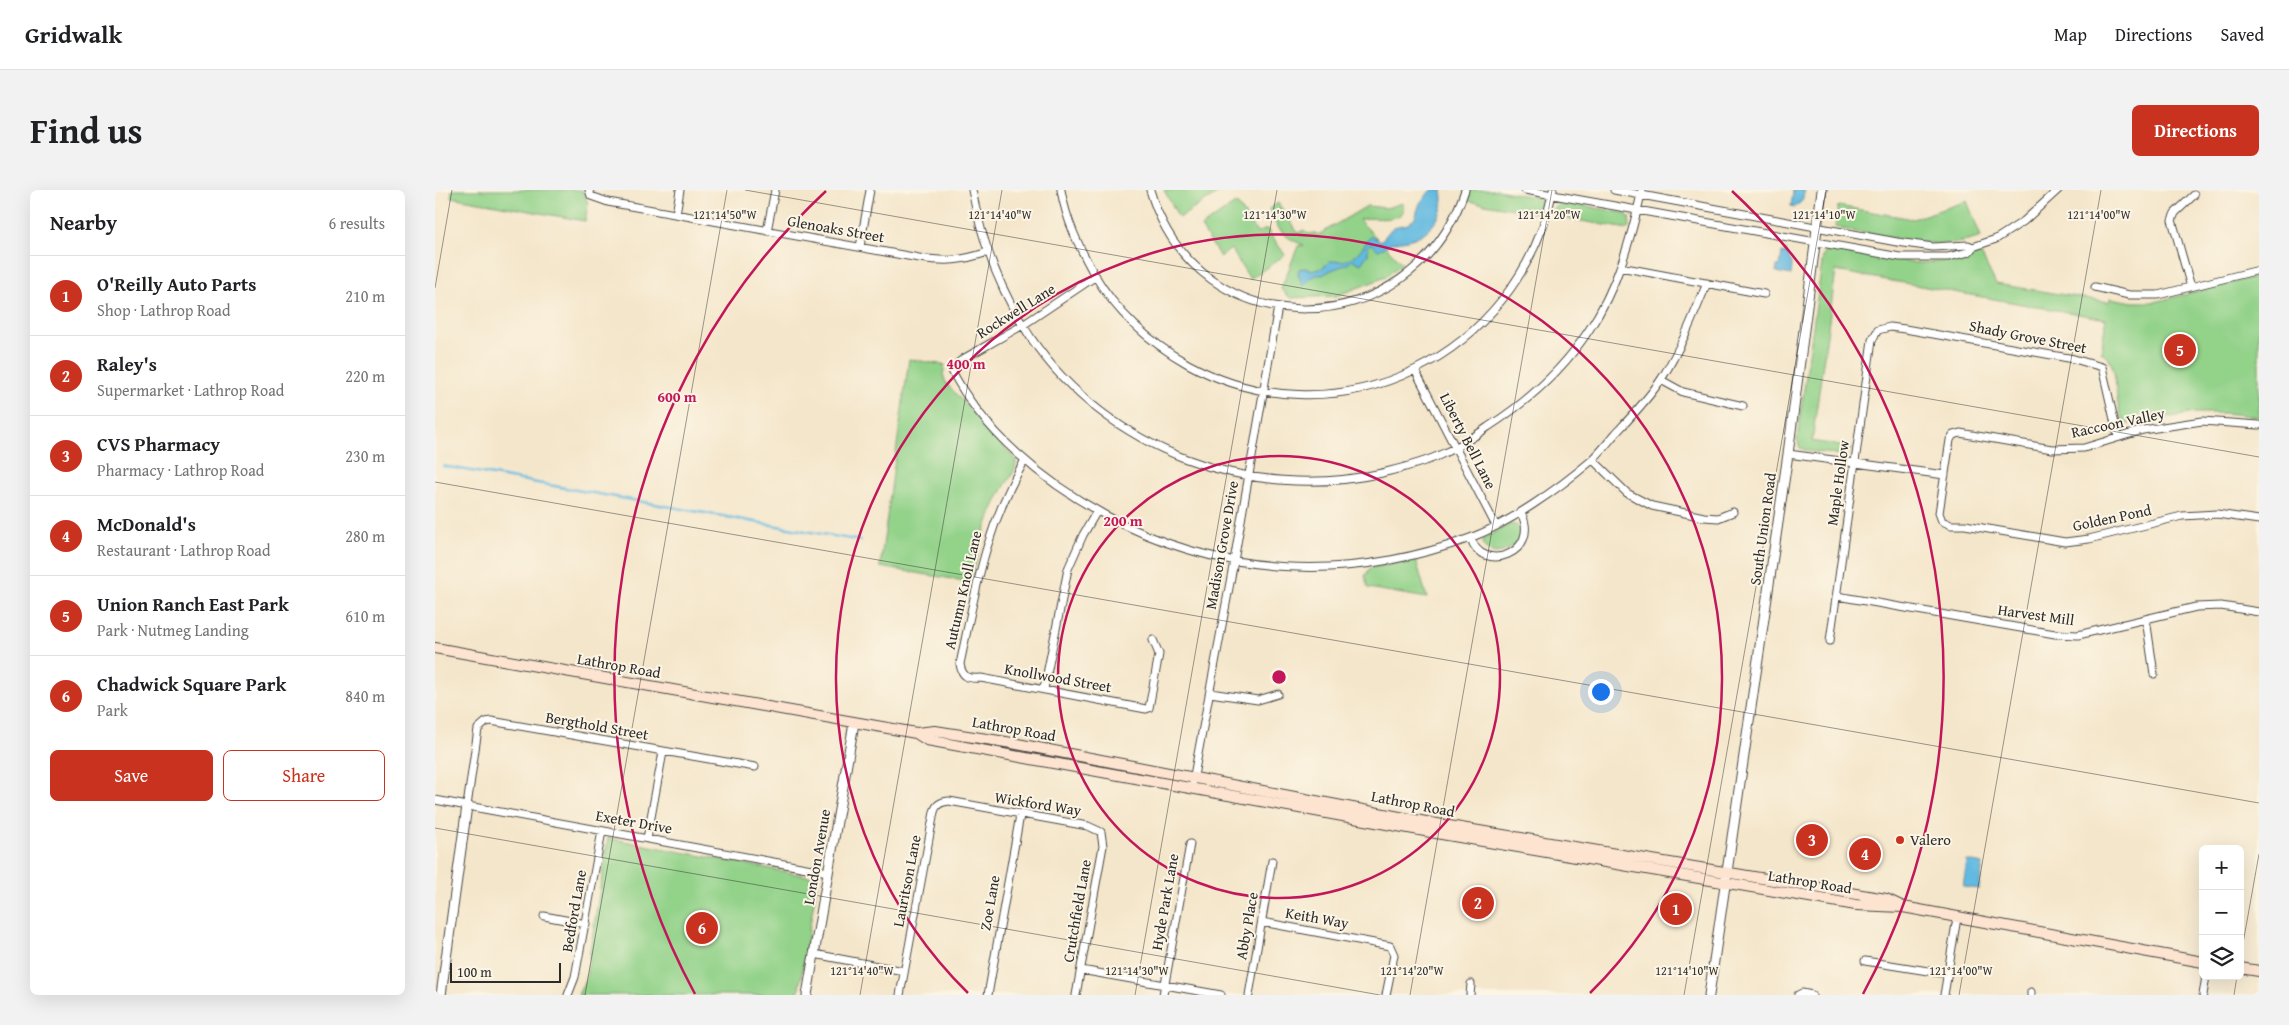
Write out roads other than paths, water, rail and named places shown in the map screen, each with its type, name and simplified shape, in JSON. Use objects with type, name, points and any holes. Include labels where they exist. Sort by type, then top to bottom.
[{"type":"main road","name":"Lathrop Road","points":[[435,648],[916,734],[927,740],[1192,789],[1727,872],[1886,899],[1903,907]]},
{"type":"main road","name":"Lathrop Road","points":[[916,734],[935,731],[1194,777],[1436,828],[1725,883],[1856,905],[1903,907],[2199,961]]},
{"type":"main road","points":[[2244,969],[2259,971]]},
{"type":"street","points":[[676,214],[680,190]]},
{"type":"street","points":[[767,231],[775,190]]},
{"type":"street","points":[[860,247],[870,190]]},
{"type":"street","points":[[973,190],[977,215],[1000,284],[1031,338],[1057,371],[1090,403],[1123,427],[1169,452],[1202,465],[1247,477],[1321,482],[1361,477],[1404,467],[1441,455],[1510,413],[1539,389],[1589,331],[1606,302],[1633,233],[1641,193]]},
{"type":"street","points":[[1061,190],[1079,246],[1096,276],[1122,313],[1147,337],[1170,354],[1206,374],[1229,383],[1282,394],[1317,395],[1346,392],[1380,384],[1415,370],[1458,343],[1479,327],[1517,282],[1543,226],[1553,192]]},
{"type":"street","points":[[1149,190],[1157,210],[1175,241],[1202,272],[1243,296],[1278,306],[1313,309],[1331,307],[1370,297],[1419,264],[1446,234],[1465,190]]},
{"type":"street","points":[[1525,190],[1553,192],[1637,211],[1900,257],[1948,257],[1969,252],[1973,247],[1996,239],[2024,221],[2058,190]]},
{"type":"street","points":[[1614,190],[1641,193],[1817,229],[1933,247],[1968,245],[1973,247]]},
{"type":"street","name":"South Union Road","points":[[1709,995],[1788,454],[1822,190]]},
{"type":"street","name":"Glenoaks Street","points":[[590,193],[603,201],[946,262],[962,260],[988,252]]},
{"type":"street","points":[[2191,287],[2173,220],[2175,213],[2194,195]]},
{"type":"street","points":[[1620,267],[1764,294]]},
{"type":"street","points":[[2095,287],[2129,295],[2144,296],[2191,287],[2259,270]]},
{"type":"street","name":"Rockwell Lane","points":[[1025,460],[993,428],[959,386],[951,370],[963,359],[1023,325],[1096,276]]},
{"type":"street","points":[[1025,460],[1077,500],[1132,530],[1175,547],[1234,561],[1265,566],[1325,568],[1376,562],[1471,538],[1521,513],[1593,460],[1661,380],[1683,340],[1707,283]]},
{"type":"street","name":"Madison Grove Drive","points":[[1192,789],[1278,306]]},
{"type":"street","name":"Shady Grove Street","points":[[1878,330],[1890,327],[1905,329],[2074,359],[2102,367],[2117,437]]},
{"type":"street","name":"Maple Hollow","points":[[1830,641],[1872,340],[1878,330]]},
{"type":"street","name":"Liberty Bell Lane","points":[[1415,370],[1495,526]]},
{"type":"street","points":[[1661,380],[1683,392],[1743,406]]},
{"type":"street","name":"Raccoon Valley","points":[[1945,475],[1950,440],[1953,435],[1960,433],[2052,449],[2084,448],[2143,430],[2202,421],[2259,425]]},
{"type":"street","points":[[1788,454],[1945,475]]},
{"type":"street","name":"Autumn Knoll Lane","points":[[962,674],[960,664],[981,561],[994,523],[1025,460]]},
{"type":"street","points":[[1593,460],[1627,493],[1652,506],[1704,517],[1718,518],[1733,512]]},
{"type":"street","name":"Golden Pond","points":[[1945,475],[1939,513],[1942,521],[1951,525],[1965,525],[2065,542],[2089,539],[2182,516],[2217,514],[2259,520]]},
{"type":"street","points":[[1044,689],[1068,569],[1083,535],[1097,511]]},
{"type":"street","points":[[1471,538],[1475,548],[1490,556],[1500,557],[1512,552],[1520,545],[1526,533],[1525,521],[1521,513]]},
{"type":"street","name":"Harvest Mill","points":[[1837,596],[2055,634],[2078,635],[2208,606],[2259,612]]},
{"type":"street","points":[[2146,619],[2154,674]]},
{"type":"street","name":"Knollwood Street","points":[[962,674],[966,678],[981,678],[1142,709],[1149,708],[1159,654],[1153,640]]},
{"type":"street","points":[[1210,693],[1258,700],[1277,694]]},
{"type":"street","name":"Bergthold Street","points":[[467,806],[477,737],[481,726],[491,721],[755,767]]},
{"type":"street","name":"London Avenue","points":[[807,995],[855,723]]},
{"type":"street","points":[[647,839],[663,752]]},
{"type":"street","name":"Exeter Drive","points":[[435,800],[828,872]]},
{"type":"street","name":"Lauritson Lane","points":[[900,995],[936,806],[949,801],[969,805]]},
{"type":"street","name":"Wickford Way","points":[[969,805],[1088,826],[1101,832]]},
{"type":"street","points":[[441,995],[467,806]]},
{"type":"street","name":"Zoe Lane","points":[[988,995],[1020,815]]},
{"type":"street","name":"Bedford Lane","points":[[569,995],[575,977],[586,924],[602,831]]},
{"type":"street","name":"Crutchfield Lane","points":[[1076,995],[1103,846],[1101,832]]},
{"type":"street","name":"Hyde Park Lane","points":[[1163,995],[1189,844]]},
{"type":"street","name":"Abby Place","points":[[1249,995],[1272,861]]},
{"type":"street","points":[[544,916],[586,924]]},
{"type":"street","points":[[1944,995],[1957,918]]},
{"type":"street","name":"Keith Way","points":[[1262,922],[1385,944],[1393,951],[1386,995]]},
{"type":"street","points":[[814,954],[904,971]]},
{"type":"street","points":[[1865,961],[1947,974]]},
{"type":"street","points":[[1081,970],[1221,995]]},
{"type":"street","points":[[2203,995],[2205,980]]},
{"type":"street","points":[[1470,995],[1471,984]]},
{"type":"street","points":[[1798,995],[1803,993],[1813,995]]},
{"type":"water","points":[[1431,190],[1442,190],[1442,206],[1440,214],[1425,232],[1419,236],[1392,243],[1378,250],[1372,244],[1368,246],[1368,254],[1361,264],[1353,260],[1323,275],[1314,276],[1303,286],[1298,274],[1299,269],[1317,270],[1331,261],[1345,260],[1355,256],[1371,236],[1381,241],[1393,227],[1408,224],[1415,218],[1420,203]]},
{"type":"water","points":[[1792,190],[1805,190],[1802,201],[1794,208],[1791,206]]},
{"type":"water","points":[[1786,250],[1792,265],[1791,275],[1776,272],[1777,266],[1780,266],[1782,253],[1785,254]]},
{"type":"water","points":[[1967,861],[1983,864],[1979,889],[1963,887]]},
{"type":"waterway","points":[[443,466],[861,541]]},
{"type":"place","name":"Union Ranch East Park","points":[[2180,350]]},
{"type":"place","name":"CVS Pharmacy","points":[[1812,840]]},
{"type":"place","name":"Valero","points":[[1900,840]]},
{"type":"place","name":"McDonald's","points":[[1865,854]]},
{"type":"place","name":"Raley's","points":[[1478,903]]},
{"type":"place","name":"O'Reilly Auto Parts","points":[[1676,909]]},
{"type":"place","name":"Chadwick Square Park","points":[[702,928]]}]
